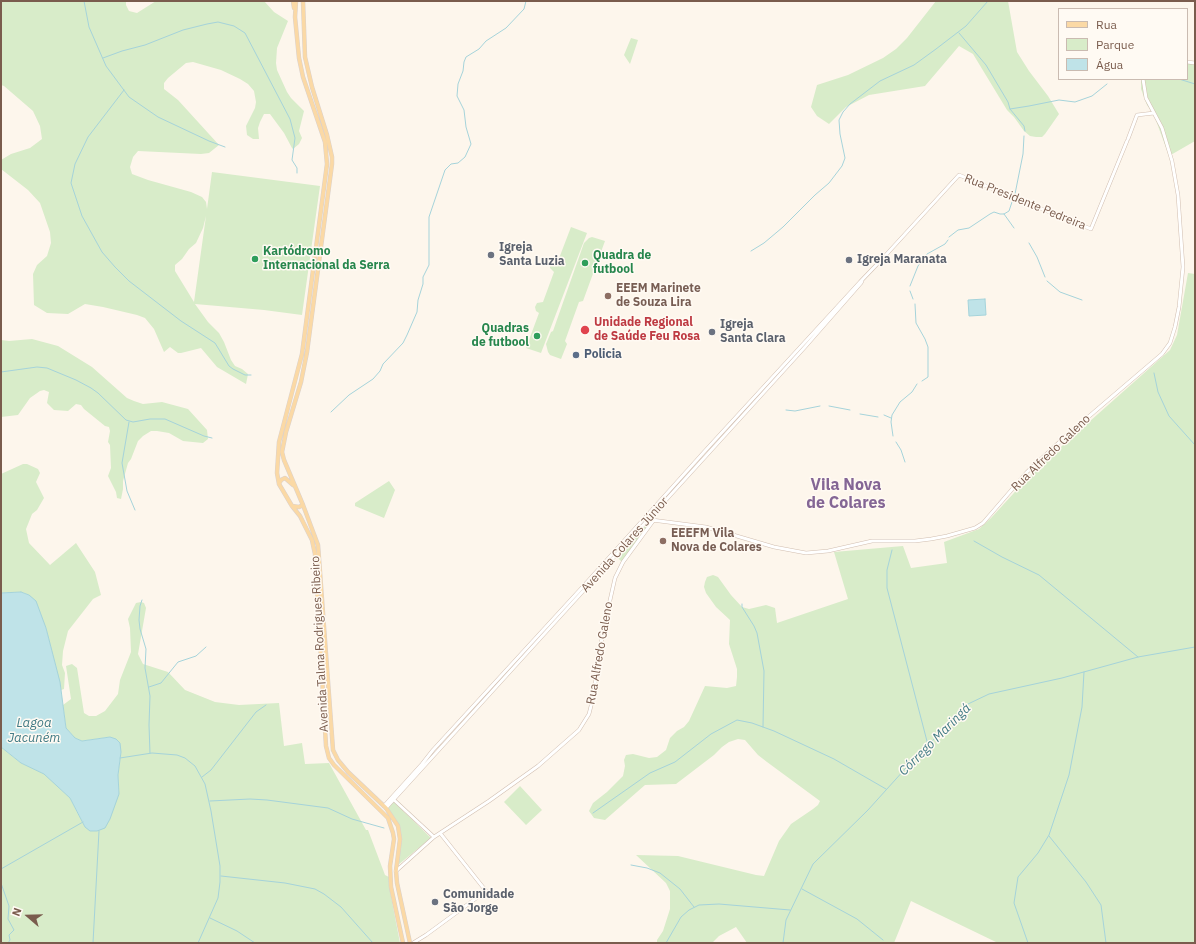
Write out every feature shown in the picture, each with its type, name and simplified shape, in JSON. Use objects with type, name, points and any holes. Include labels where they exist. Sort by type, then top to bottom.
[{"type":"main road","name":"Avenida Talma Rodrigues Ribeiro","points":[[295,1],[299,58],[303,77],[323,137],[327,164],[302,354],[278,447],[277,473],[279,484],[292,506],[300,516],[312,540],[315,554],[326,746],[329,758],[334,765],[388,818],[394,840],[390,866],[390,887],[403,943]]},
{"type":"main road","name":"Avenida Talma Rodrigues Ribeiro","points":[[303,1],[305,57],[312,87],[327,135],[332,164],[308,352],[283,443],[282,452],[317,539],[320,552],[333,750],[338,760],[348,772],[385,807],[398,826],[400,831],[400,849],[396,871],[400,900],[412,943]]},
{"type":"main road","points":[[279,484],[281,480],[285,478],[290,481],[296,489]]},
{"type":"main road","points":[[292,506],[299,507],[303,505]]},
{"type":"street","name":"Rua Alfredo Galeno","points":[[646,520],[706,527],[774,547],[806,553],[828,551],[872,541],[915,541],[939,537],[975,528],[983,523],[1026,474],[1066,436],[1162,354],[1170,343],[1179,307],[1183,267],[1178,195],[1172,161],[1162,128],[1146,98],[1143,80]]},
{"type":"street","name":"Rua Presidente Pedreira","points":[[958,175],[1091,229],[1137,115],[1154,113]]},
{"type":"street","name":"Avenida Colares Júnior","points":[[385,807],[958,175]]},
{"type":"street","name":"Rua Alfredo Galeno","points":[[396,871],[434,837],[489,801],[538,766],[580,730],[589,714],[594,694],[597,665],[615,578],[623,562],[653,521]]},
{"type":"street","points":[[393,798],[434,837]]},
{"type":"street","points":[[412,943],[426,935],[486,891],[440,833]]},
{"type":"green space","points":[[1,1],[126,1],[129,11],[137,13],[156,1],[264,1],[274,12],[288,21],[277,48],[276,63],[277,70],[287,92],[304,111],[299,131],[302,138],[299,144],[293,149],[292,148],[284,133],[270,114],[264,114],[260,122],[258,128],[259,139],[253,139],[247,135],[246,126],[255,108],[256,102],[254,91],[248,84],[240,79],[221,70],[193,62],[186,63],[168,78],[164,83],[164,89],[178,100],[219,145],[209,153],[201,154],[138,151],[133,157],[130,167],[132,174],[191,192],[202,197],[206,202],[207,209],[212,172],[320,186],[302,315],[195,304],[208,322],[219,333],[235,366],[248,374],[246,384],[217,367],[201,348],[178,353],[170,347],[164,352],[154,329],[145,318],[137,315],[85,304],[68,314],[47,313],[34,305],[33,274],[37,265],[47,256],[51,243],[50,232],[40,203],[28,190],[1,169],[1,160],[11,154],[30,148],[42,139],[40,126],[33,111],[1,85]],"holes":[[[206,216],[194,302],[175,271],[175,265],[196,243],[203,228]]]},
{"type":"green space","points":[[936,1],[1008,1],[1017,52],[1059,114],[1042,137],[1030,136],[1024,131],[1007,110],[973,54],[959,46],[925,86],[869,95],[846,107],[829,124],[817,116],[811,107],[817,85],[848,75],[883,58],[896,49],[907,38]]},
{"type":"green space","points":[[631,38],[638,40],[630,64],[624,55]]},
{"type":"green space","points":[[1188,64],[1195,64],[1195,141],[1169,156],[1154,115],[1147,105],[1141,89],[1141,80],[1188,80]]},
{"type":"green space","points":[[571,227],[587,233],[541,353],[526,348],[539,313],[536,311],[535,307],[537,303],[543,302],[554,272],[550,268],[550,264],[553,261],[558,261]]},
{"type":"green space","points":[[592,237],[605,241],[583,301],[579,302],[565,341],[567,344],[561,359],[550,355],[546,344],[551,332],[553,331],[584,243]]},
{"type":"green space","points":[[1188,273],[1195,274],[1195,943],[998,943],[911,901],[894,943],[747,943],[736,927],[719,936],[712,943],[657,943],[657,940],[663,931],[670,909],[670,891],[666,883],[636,855],[678,856],[764,876],[779,841],[791,824],[813,809],[820,801],[758,755],[745,740],[738,739],[729,742],[722,747],[714,755],[676,784],[645,785],[605,820],[594,818],[589,811],[593,803],[623,776],[625,766],[624,760],[626,755],[633,754],[649,758],[657,757],[666,750],[670,738],[689,721],[705,686],[727,688],[736,686],[737,669],[729,644],[730,620],[716,607],[706,593],[704,587],[707,577],[713,575],[718,577],[742,607],[749,609],[766,605],[775,608],[777,623],[848,599],[834,552],[903,546],[911,568],[947,563],[944,542],[979,529],[1035,470],[1170,350],[1177,335]]},
{"type":"green space","points":[[32,339],[58,346],[92,367],[127,398],[143,404],[162,402],[188,409],[207,430],[208,439],[203,443],[183,441],[169,433],[157,431],[151,431],[143,436],[138,441],[128,463],[123,481],[121,499],[117,498],[116,492],[108,476],[111,468],[110,445],[108,442],[110,431],[109,427],[105,426],[81,405],[76,404],[68,411],[54,410],[47,403],[49,392],[44,390],[30,398],[18,415],[1,417],[1,340],[9,341]]},
{"type":"green space","points":[[23,464],[27,464],[38,469],[40,473],[36,482],[44,498],[37,510],[32,514],[26,529],[29,543],[50,565],[76,543],[95,572],[101,595],[93,599],[68,631],[63,651],[62,665],[65,673],[64,689],[61,690],[46,628],[29,595],[21,592],[1,593],[1,474]]},
{"type":"green space","points":[[389,481],[395,490],[384,518],[355,506],[355,503]]},
{"type":"green space","points":[[646,523],[648,525],[622,562],[617,557]]},
{"type":"green space","points":[[136,603],[144,603],[146,608],[138,654],[143,664],[168,672],[185,690],[215,702],[239,705],[279,703],[284,746],[302,743],[305,764],[329,763],[366,830],[368,830],[385,875],[389,877],[390,891],[400,943],[1,943],[1,747],[21,763],[44,773],[70,798],[85,827],[119,794],[118,775],[121,752],[110,737],[82,741],[75,738],[66,728],[63,705],[71,699],[66,666],[72,664],[77,668],[84,713],[89,716],[96,716],[105,711],[118,694],[120,680],[131,652],[128,619]]},
{"type":"green space","points":[[520,786],[542,810],[526,825],[504,802]]},
{"type":"green space","points":[[393,801],[431,838],[398,865],[398,824],[387,808]]},
{"type":"water","points":[[985,299],[986,315],[969,316],[968,300]]},
{"type":"water","name":"Lagoa Jacuném","points":[[21,592],[29,595],[36,601],[46,628],[60,682],[66,728],[75,738],[82,741],[110,737],[116,739],[120,743],[121,752],[118,775],[119,794],[105,828],[97,831],[90,831],[85,827],[70,798],[44,774],[21,763],[1,747],[1,593]]},
{"type":"waterway","points":[[84,1],[89,27],[106,66],[129,97],[158,117],[225,147]]},
{"type":"waterway","points":[[331,412],[349,395],[373,379],[380,371],[383,364],[403,343],[407,335],[417,312],[423,277],[429,265],[429,217],[445,170],[451,164],[458,163],[465,157],[471,144],[466,127],[464,110],[457,96],[458,84],[463,71],[464,62],[466,57],[479,49],[486,41],[506,28],[524,9],[526,1]]},
{"type":"waterway","points":[[751,251],[764,243],[783,227],[829,183],[842,166],[845,158],[839,120],[843,112],[850,104],[880,81],[914,65],[936,49],[966,26],[988,1]]},
{"type":"waterway","points":[[103,58],[145,45],[183,30],[207,24],[218,22],[234,26],[245,33],[290,119],[295,138],[292,160],[297,168],[297,173]]},
{"type":"waterway","points":[[959,33],[986,65],[1008,102],[1010,109],[1024,126],[1025,131]]},
{"type":"waterway","points":[[1182,80],[1195,84]]},
{"type":"waterway","points":[[1010,109],[1059,100],[1075,102],[1092,96],[1107,84]]},
{"type":"waterway","points":[[124,90],[88,137],[75,164],[71,183],[82,216],[102,252],[129,281],[181,321],[215,343],[229,366],[245,375],[251,375]]},
{"type":"waterway","points":[[1015,194],[1023,154],[1024,136]]},
{"type":"waterway","points":[[949,237],[958,230],[969,228],[994,212],[1004,214],[1009,211],[1012,202]]},
{"type":"waterway","points":[[1004,214],[1014,228]]},
{"type":"waterway","points":[[910,286],[918,266],[927,254],[945,244],[948,240]]},
{"type":"waterway","points":[[1029,243],[1037,257],[1045,277]]},
{"type":"waterway","points":[[1047,281],[1060,292],[1082,300]]},
{"type":"waterway","points":[[910,291],[913,299]]},
{"type":"waterway","points":[[915,304],[916,323],[928,347],[928,377],[922,381]]},
{"type":"waterway","points":[[1,372],[37,367],[47,368],[91,388],[126,420],[133,422],[150,419],[165,419],[212,438]]},
{"type":"waterway","points":[[1154,373],[1158,392],[1169,416],[1195,445]]},
{"type":"waterway","points":[[893,436],[891,422],[892,415],[900,402],[912,392],[917,384]]},
{"type":"waterway","points":[[786,410],[795,411],[820,406]]},
{"type":"waterway","points":[[829,406],[850,410]]},
{"type":"waterway","points":[[860,414],[878,417]]},
{"type":"waterway","points":[[884,415],[891,418]]},
{"type":"waterway","points":[[129,422],[122,463],[127,491],[135,510]]},
{"type":"waterway","points":[[896,442],[901,450],[905,462]]},
{"type":"waterway","points":[[974,541],[1039,575],[1138,657]]},
{"type":"waterway","points":[[892,550],[887,570],[887,588],[928,745]]},
{"type":"waterway","points":[[142,600],[139,620],[146,649],[145,668],[150,696],[150,753]]},
{"type":"waterway","points":[[742,604],[742,607],[757,633],[764,671],[763,727]]},
{"type":"waterway","points":[[149,687],[161,683],[178,662],[196,656],[206,647]]},
{"type":"waterway","name":"Córrego Maringá","points":[[783,943],[786,920],[813,864],[868,810],[905,769],[968,704],[989,694],[1062,678],[1138,657],[1195,647]]},
{"type":"waterway","points":[[1028,943],[1014,903],[1018,877],[1038,853],[1049,835],[1069,775],[1082,707],[1084,672]]},
{"type":"waterway","points":[[202,777],[211,770],[256,712],[266,705]]},
{"type":"waterway","points":[[593,813],[650,773],[675,762],[711,734],[737,720],[752,723],[774,731],[834,759],[886,789]]},
{"type":"waterway","points":[[120,758],[152,753],[177,755],[185,758],[195,766],[205,784],[220,866],[220,882],[218,898],[198,943]]},
{"type":"waterway","points":[[210,801],[250,799],[267,800],[328,808],[352,819],[384,828]]},
{"type":"waterway","points":[[1,869],[83,822]]},
{"type":"waterway","points":[[93,943],[99,831]]},
{"type":"waterway","points":[[1049,836],[1086,882],[1101,905],[1106,943]]},
{"type":"waterway","points":[[631,865],[647,868],[660,873],[680,889],[694,907]]},
{"type":"waterway","points":[[221,876],[285,883],[315,889],[341,907],[373,943]]},
{"type":"waterway","points":[[1,883],[9,906],[8,919],[14,930],[9,935],[10,940],[8,943]]},
{"type":"waterway","points":[[802,889],[857,919],[883,940]]},
{"type":"waterway","points":[[666,943],[681,917],[689,910],[699,905],[719,904],[790,910]]},
{"type":"waterway","points":[[210,918],[237,931],[255,943]]},
{"type":"place","name":"Igreja Santa Luzia","points":[[491,255]]},
{"type":"place","name":"Kartódromo Internacional da Serra","points":[[255,259]]},
{"type":"place","name":"Igreja Maranata","points":[[849,260]]},
{"type":"place","name":"Quadra de futbool","points":[[585,263]]},
{"type":"place","name":"EEEM Marinete de Souza Lira","points":[[608,296]]},
{"type":"place","name":"Unidade Regional de Saúde Feu Rosa","points":[[585,330]]},
{"type":"place","name":"Igreja Santa Clara","points":[[712,332]]},
{"type":"place","name":"Quadras de futbool","points":[[537,336]]},
{"type":"place","name":"Policia","points":[[576,355]]},
{"type":"place","name":"EEEFM Vila Nova de Colares","points":[[663,541]]},
{"type":"place","name":"Comunidade São Jorge","points":[[435,902]]},
{"type":"district","name":"Vila Nova de Colares","points":[[846,494]]}]
